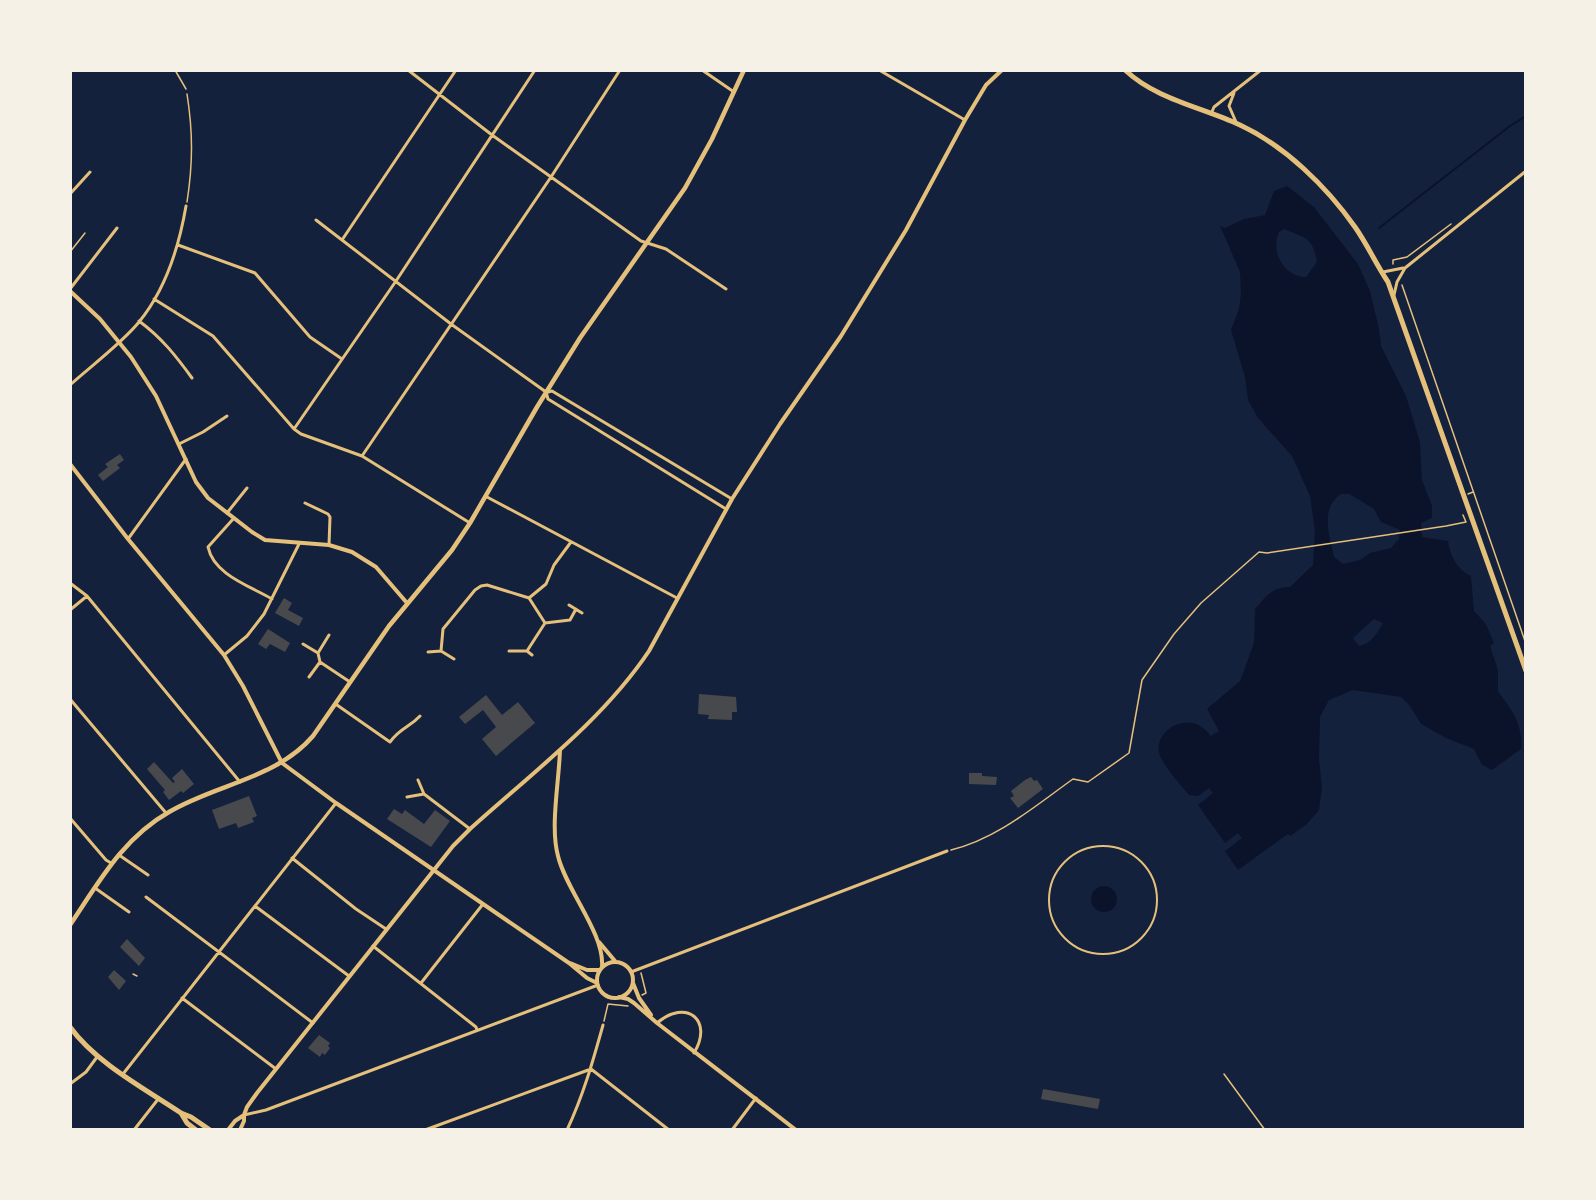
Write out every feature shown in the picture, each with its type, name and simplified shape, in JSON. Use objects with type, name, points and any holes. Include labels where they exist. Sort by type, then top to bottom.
[{"type":"main road","points":[[71,924],[111,863],[137,834],[166,813],[196,798],[282,763],[300,752],[336,705],[389,626],[452,550],[487,497],[546,392],[580,338],[685,188],[712,139],[744,70]]},
{"type":"main road","points":[[1125,70],[1163,95],[1238,124],[1264,138],[1282,151],[1324,191],[1356,228],[1388,282],[1526,671]]},
{"type":"main road","points":[[71,1027],[78,1038]]},
{"type":"main road","points":[[70,1034],[123,1074],[210,1130]]},
{"type":"main road","points":[[181,1113],[187,1123],[196,1130]]},
{"type":"street","points":[[408,70],[492,135],[641,242],[666,249],[726,290]]},
{"type":"street","points":[[342,240],[456,70]]},
{"type":"street","points":[[294,429],[396,281],[535,70]]},
{"type":"street","points":[[362,456],[551,177],[620,70]]},
{"type":"street","points":[[702,70],[734,92]]},
{"type":"street","points":[[879,70],[965,120]]},
{"type":"street","points":[[240,1130],[247,1107],[434,869],[470,828],[590,722],[636,670],[649,651],[732,499],[854,315],[906,230],[986,85],[1002,70]]},
{"type":"street","points":[[1211,114],[1214,107],[1261,70]]},
{"type":"street","points":[[1235,91],[1228,106],[1238,124]]},
{"type":"street","points":[[1393,298],[1397,282],[1405,268],[1526,171]]},
{"type":"street","points":[[70,194],[90,172]]},
{"type":"street","points":[[70,385],[140,321],[154,299],[178,245],[186,206]]},
{"type":"street","points":[[316,220],[451,324],[546,392],[548,399],[726,509]]},
{"type":"street","points":[[117,228],[70,290],[119,340],[156,396],[202,491],[227,513],[265,540],[329,545],[342,548],[371,563],[407,603]]},
{"type":"street","points":[[178,245],[255,273],[310,337],[342,359]]},
{"type":"street","points":[[1382,272],[1405,268]]},
{"type":"street","points":[[154,299],[213,336],[294,429],[301,434],[362,456],[470,523]]},
{"type":"street","points":[[140,321],[173,351],[192,378]]},
{"type":"street","points":[[546,392],[552,391],[732,499]]},
{"type":"street","points":[[179,444],[227,416]]},
{"type":"street","points":[[128,540],[186,459]]},
{"type":"street","points":[[70,464],[128,540],[224,655],[243,686],[282,763],[336,803],[569,963],[597,984],[601,992],[608,996],[631,1001],[694,1053],[796,1130]]},
{"type":"street","points":[[227,513],[247,488]]},
{"type":"street","points":[[487,497],[677,598]]},
{"type":"street","points":[[305,503],[328,514],[330,518],[329,545]]},
{"type":"street","points":[[234,518],[208,547],[210,557],[222,570],[272,599]]},
{"type":"street","points":[[529,598],[546,584],[554,565],[571,542]]},
{"type":"street","points":[[224,655],[247,636],[264,614],[299,544]]},
{"type":"street","points":[[70,583],[87,597],[240,782]]},
{"type":"street","points":[[441,651],[443,629],[475,590],[481,586],[494,586],[529,598],[545,623]]},
{"type":"street","points":[[70,610],[87,597]]},
{"type":"street","points":[[568,606],[582,613]]},
{"type":"street","points":[[545,623],[563,623],[570,620],[576,609]]},
{"type":"street","points":[[527,651],[545,623]]},
{"type":"street","points":[[329,635],[318,653],[320,662],[351,683]]},
{"type":"street","points":[[303,644],[318,653]]},
{"type":"street","points":[[428,652],[441,651],[454,658]]},
{"type":"street","points":[[509,651],[527,651],[532,655]]},
{"type":"street","points":[[309,677],[320,662]]},
{"type":"street","points":[[70,699],[166,813]]},
{"type":"street","points":[[336,705],[390,742],[400,730],[412,724],[420,716]]},
{"type":"street","points":[[560,750],[556,845],[562,870],[596,939],[602,957],[597,984]]},
{"type":"street","points":[[418,780],[424,794],[470,828]]},
{"type":"street","points":[[406,797],[424,794]]},
{"type":"street","points":[[123,1074],[336,803]]},
{"type":"street","points":[[70,818],[111,863]]},
{"type":"street","points":[[1098,846],[1112,847],[1126,851],[1139,859],[1147,869],[1154,881],[1157,894],[1156,911],[1145,935],[1135,944],[1115,953],[1094,954],[1080,950],[1058,932],[1050,913],[1049,893],[1054,875],[1072,855],[1098,846]]},
{"type":"street","points":[[631,972],[947,851]]},
{"type":"street","points":[[118,854],[148,875]]},
{"type":"street","points":[[292,858],[356,909],[386,929]]},
{"type":"street","points":[[95,888],[129,912]]},
{"type":"street","points":[[146,897],[313,1023]]},
{"type":"street","points":[[421,983],[483,904]]},
{"type":"street","points":[[255,906],[349,976]]},
{"type":"street","points":[[596,939],[615,962],[625,965],[631,972],[632,982],[639,998],[657,1023]]},
{"type":"street","points":[[373,946],[477,1030]]},
{"type":"street","points":[[569,963],[587,970],[601,968],[615,962]]},
{"type":"street","points":[[619,997],[628,992],[632,982]]},
{"type":"street","points":[[228,1130],[243,1115],[266,1110],[597,984]]},
{"type":"street","points":[[182,998],[276,1069]]},
{"type":"street","points":[[657,1023],[670,1013],[677,1011],[694,1016],[701,1025],[702,1033],[694,1053]]},
{"type":"street","points":[[567,1130],[578,1107],[603,1025]]},
{"type":"street","points":[[70,1084],[86,1072],[98,1056]]},
{"type":"street","points":[[425,1130],[591,1069]]},
{"type":"street","points":[[591,1069],[669,1130]]},
{"type":"street","points":[[134,1130],[159,1098]]},
{"type":"street","points":[[732,1130],[756,1098]]},
{"type":"lane","points":[[175,70],[186,89]]},
{"type":"lane","points":[[70,252],[85,233]]},
{"type":"path","points":[[186,89],[192,128],[191,177],[186,206]]},
{"type":"path","points":[[1393,260],[1407,257],[1455,220]]},
{"type":"path","points":[[1403,279],[1403,290],[1526,644]]},
{"type":"path","points":[[1468,494],[1473,492]]},
{"type":"path","points":[[947,851],[987,837],[1073,779],[1088,782],[1129,753],[1142,680],[1174,634],[1201,603],[1259,552],[1267,553],[1466,522]]},
{"type":"path","points":[[603,1025],[608,1004],[631,1006]]},
{"type":"path","points":[[1224,1074],[1265,1130]]},
{"type":"water","points":[[1287,186],[1314,207],[1358,264],[1370,291],[1381,346],[1406,396],[1420,442],[1422,480],[1432,506],[1432,518],[1421,523],[1422,537],[1448,541],[1455,562],[1471,576],[1474,611],[1486,624],[1494,643],[1490,646],[1498,670],[1498,692],[1519,726],[1521,749],[1492,770],[1482,765],[1474,749],[1446,738],[1421,724],[1410,706],[1401,697],[1353,690],[1329,700],[1320,717],[1319,759],[1322,788],[1319,810],[1306,825],[1290,836],[1288,834],[1238,870],[1225,851],[1242,838],[1238,833],[1225,843],[1198,805],[1213,793],[1209,788],[1198,796],[1189,795],[1164,763],[1159,753],[1159,746],[1163,735],[1179,724],[1198,725],[1211,736],[1219,731],[1207,709],[1240,681],[1254,643],[1255,609],[1274,591],[1290,587],[1313,565],[1315,531],[1310,496],[1292,456],[1258,418],[1248,400],[1245,377],[1231,330],[1239,309],[1240,272],[1220,226],[1225,228],[1244,219],[1265,215],[1274,191]],"holes":[[[1284,229],[1311,243],[1317,262],[1306,277],[1291,273],[1281,262],[1276,247],[1279,232]],[[1341,494],[1349,494],[1361,501],[1374,509],[1381,522],[1400,530],[1399,539],[1391,548],[1370,553],[1360,560],[1343,564],[1334,557],[1329,532],[1328,515],[1334,500]],[[1374,619],[1383,623],[1367,643],[1359,646],[1353,638]]]},
{"type":"water","points":[[1104,886],[1113,890],[1117,899],[1113,908],[1104,912],[1095,908],[1091,899],[1095,890]]},
{"type":"building","points":[[120,454],[124,460],[117,465],[120,468],[103,481],[98,475],[108,467],[105,464]]},
{"type":"building","points":[[284,598],[292,603],[288,610],[303,618],[299,626],[275,613]]},
{"type":"building","points":[[268,629],[290,643],[285,652],[270,644],[266,649],[258,644]]},
{"type":"building","points":[[699,694],[736,697],[737,712],[732,712],[732,720],[708,719],[709,715],[698,714]]},
{"type":"building","points":[[486,695],[502,715],[518,702],[535,723],[496,756],[482,739],[496,727],[483,710],[465,724],[459,717]]},
{"type":"building","points":[[154,762],[173,783],[175,782],[172,778],[182,769],[194,784],[169,800],[163,792],[165,790],[147,769]]},
{"type":"building","points":[[969,773],[982,773],[982,776],[997,777],[996,785],[969,784]]},
{"type":"building","points":[[1031,777],[1034,781],[1037,780],[1043,789],[1018,808],[1010,798],[1014,796],[1011,791]]},
{"type":"building","points":[[249,796],[257,816],[252,818],[254,822],[238,828],[236,823],[219,829],[212,810]]},
{"type":"building","points":[[394,809],[402,814],[405,810],[424,824],[435,810],[450,821],[431,847],[387,819]]},
{"type":"building","points":[[127,939],[145,958],[139,966],[120,947]]},
{"type":"building","points":[[114,970],[126,981],[119,990],[108,977]]},
{"type":"building","points":[[319,1035],[330,1043],[328,1046],[330,1048],[325,1055],[322,1053],[320,1057],[308,1048]]},
{"type":"building","points":[[1043,1089],[1100,1099],[1098,1109],[1041,1099]]},
{"type":"waterway","points":[[1379,228],[1526,116]]}]
